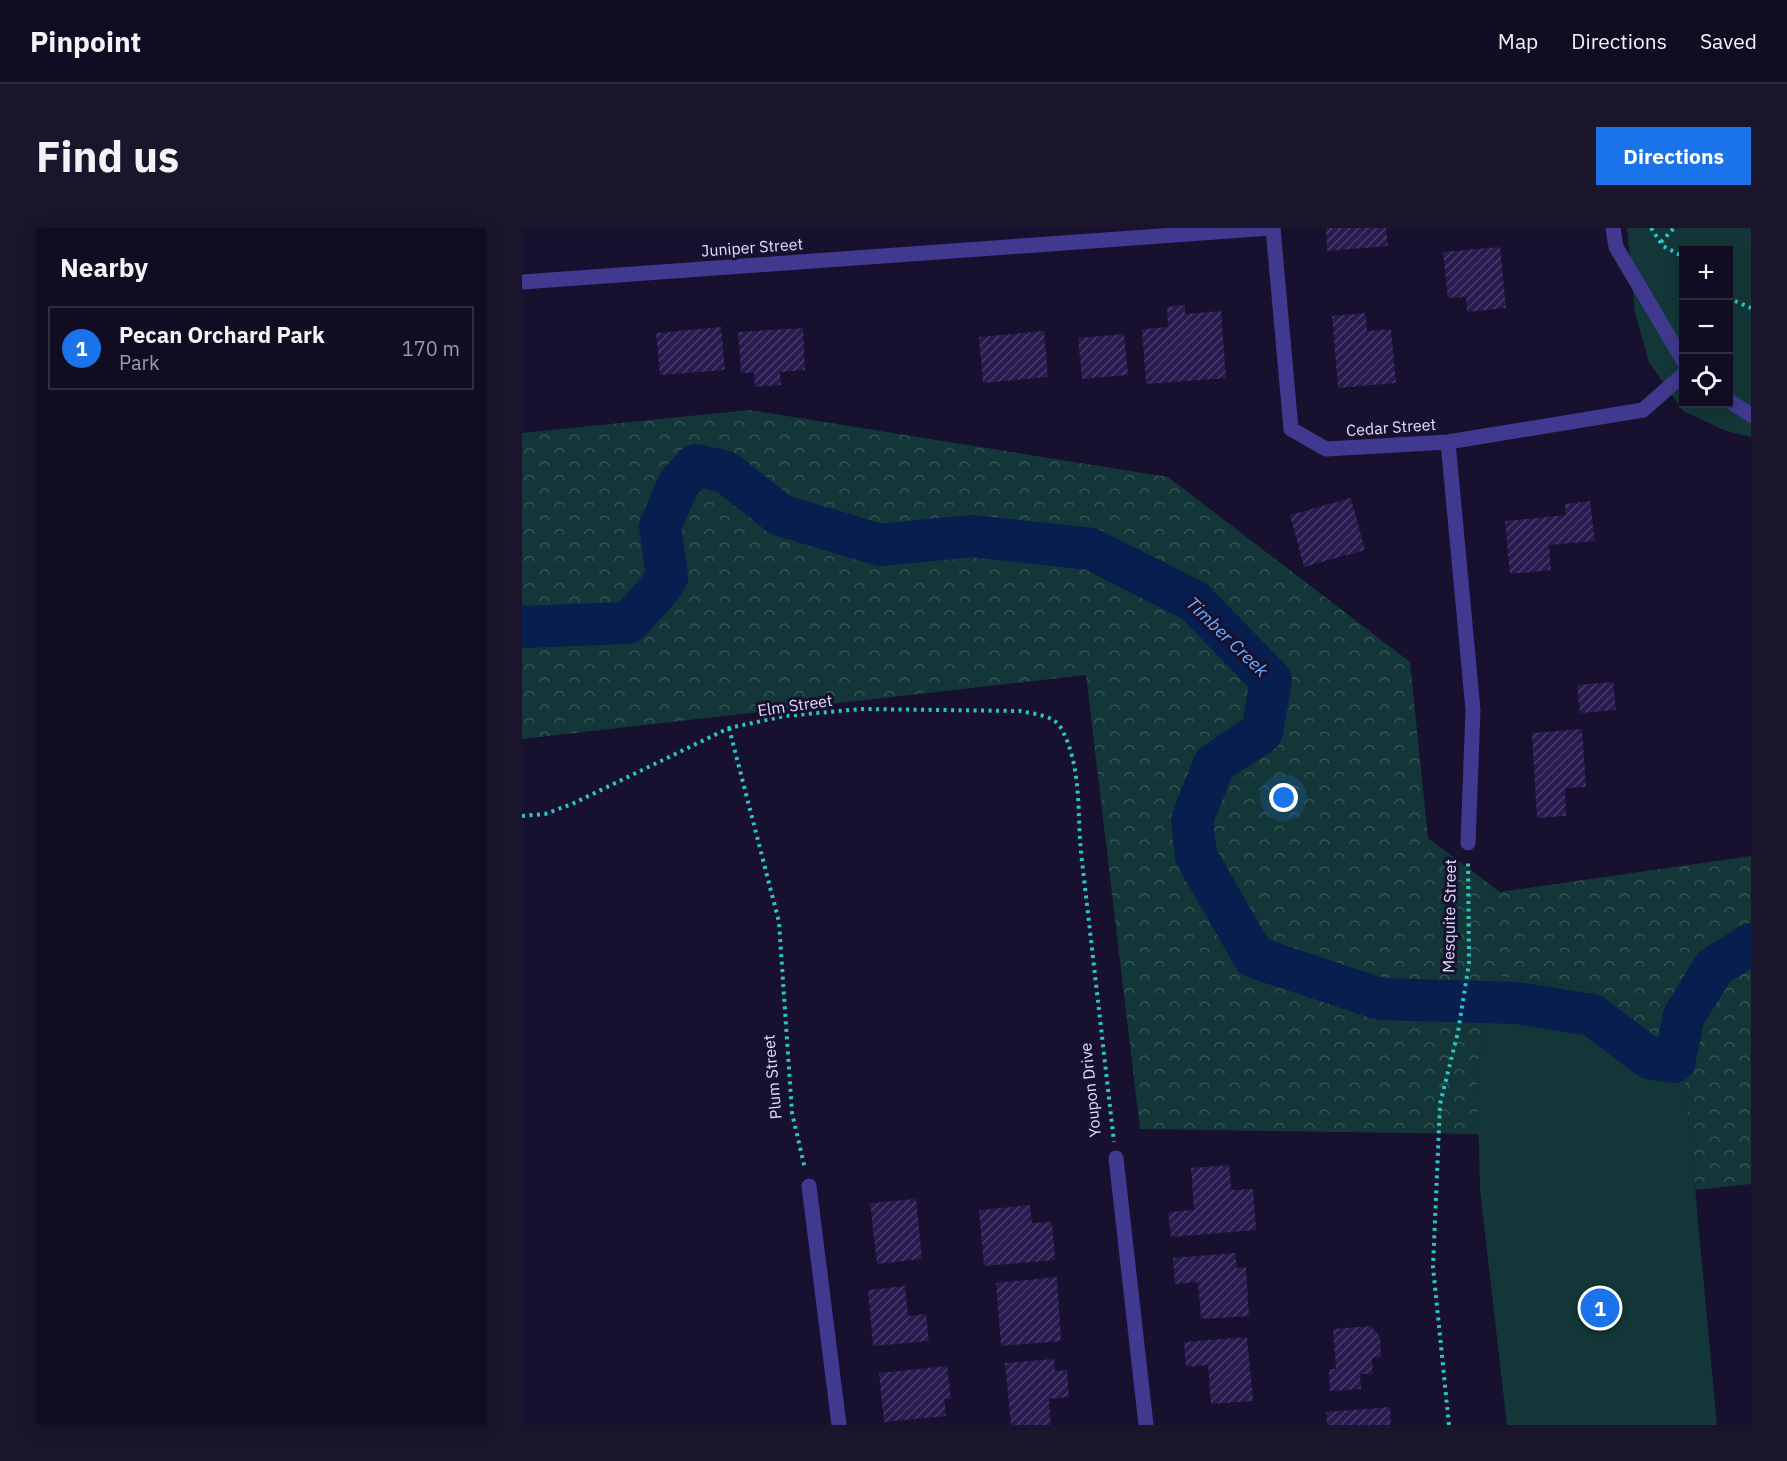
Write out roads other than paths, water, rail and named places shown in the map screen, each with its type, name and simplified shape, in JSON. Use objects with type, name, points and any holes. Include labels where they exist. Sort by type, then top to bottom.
[{"type":"street","name":"Juniper Street","points":[[522,282],[1272,228]]},
{"type":"street","name":"Cedar Street","points":[[1272,228],[1291,429],[1326,449],[1448,442],[1642,410],[1679,378]]},
{"type":"street","points":[[1613,228],[1616,247],[1679,355]]},
{"type":"street","points":[[1733,403],[1751,415]]},
{"type":"street","name":"Mesquite Street","points":[[1448,442],[1473,710],[1468,843]]},
{"type":"street","points":[[1116,1158],[1146,1425]]},
{"type":"street","points":[[809,1186],[839,1425]]},
{"type":"waterway","name":"Timber Creek","points":[[522,627],[628,623],[656,593],[667,577],[660,526],[679,483],[696,465],[726,472],[780,515],[880,545],[972,536],[1091,549],[1194,601],[1271,680],[1262,732],[1214,764],[1192,820],[1196,856],[1254,957],[1380,999],[1516,1003],[1592,1015],[1649,1058],[1674,1062],[1684,1016],[1714,967],[1751,944]]},
{"type":"place","name":"Pecan Orchard Park","points":[[1600,1308]]}]
